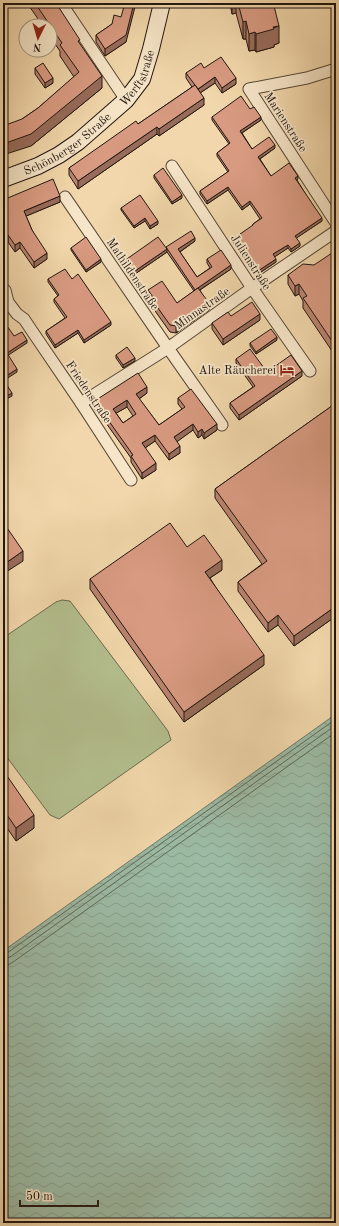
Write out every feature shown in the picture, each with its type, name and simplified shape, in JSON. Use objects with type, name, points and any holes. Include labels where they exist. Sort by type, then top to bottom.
[{"type":"main road","name":"Werftstraße","points":[[126,100],[138,78],[156,3]]},
{"type":"main road","name":"Werftstraße","points":[[126,100],[142,79],[162,3]]},
{"type":"main road","name":"Schönberger Straße","points":[[3,179],[38,166],[59,155],[78,142],[126,100]]},
{"type":"street","points":[[61,3],[126,100]]},
{"type":"street","name":"Marienstraße","points":[[336,69],[307,78],[249,89],[336,223]]},
{"type":"street","name":"Julienstraße","points":[[172,166],[252,288],[310,372]]},
{"type":"street","name":"Mathildenstraße","points":[[66,196],[168,348],[222,425]]},
{"type":"street","name":"Minnastraße","points":[[81,403],[168,348],[252,288],[336,231]]},
{"type":"street","name":"Friedenstraße","points":[[4,289],[8,302],[17,314],[24,319],[131,480]]},
{"type":"shaded area","points":[[62,600],[70,601],[168,731],[171,740],[59,819],[50,815],[3,752],[3,638],[56,602]]},
{"type":"water","points":[[336,714],[336,1223],[3,1223],[3,951]]},
{"type":"building","points":[[35,3],[56,3],[80,40],[78,41],[102,76],[31,134],[3,144],[3,126],[22,119],[38,108],[79,72],[60,45],[62,43],[58,37],[58,18],[45,18]]},
{"type":"building","points":[[125,3],[134,3],[126,35],[105,49],[96,35],[112,24],[114,15],[121,17]]},
{"type":"building","points":[[238,3],[271,3],[272,7],[274,6],[279,26],[256,34],[255,32],[249,34],[246,21],[243,22]]},
{"type":"building","points":[[221,57],[236,78],[222,88],[215,77],[198,89],[186,73],[201,63],[204,68]]},
{"type":"building","points":[[43,63],[53,78],[45,83],[35,68]]},
{"type":"building","points":[[195,85],[204,98],[159,129],[157,127],[78,181],[69,168],[136,121],[138,124]]},
{"type":"building","points":[[241,96],[250,109],[254,107],[261,117],[240,131],[252,149],[269,137],[275,145],[258,157],[271,176],[289,163],[298,176],[295,178],[322,218],[295,236],[300,243],[291,249],[288,245],[273,254],[276,259],[258,271],[253,264],[251,265],[233,239],[262,218],[250,201],[242,207],[228,187],[207,201],[200,191],[229,171],[217,153],[230,143],[212,117]]},
{"type":"building","points":[[163,168],[182,195],[172,202],[154,175]]},
{"type":"building","points":[[53,179],[60,196],[24,211],[32,230],[47,253],[34,262],[20,242],[15,245],[8,235],[3,238],[3,200]]},
{"type":"building","points":[[140,195],[158,221],[150,226],[145,218],[134,226],[121,208]]},
{"type":"building","points":[[191,231],[195,238],[178,249],[197,277],[212,267],[207,259],[221,250],[231,265],[195,290],[166,247]]},
{"type":"building","points":[[86,237],[101,259],[86,270],[71,248]]},
{"type":"building","points":[[158,237],[167,249],[132,273],[124,261]]},
{"type":"building","points":[[332,253],[336,258],[336,347],[303,298],[307,296],[299,284],[295,286],[288,275],[303,264],[314,265]]},
{"type":"building","points":[[65,269],[72,279],[78,274],[111,322],[84,340],[78,330],[55,345],[46,331],[67,317],[54,299],[59,295],[48,279]]},
{"type":"building","points":[[162,281],[177,303],[198,288],[209,303],[176,326],[170,325],[153,301],[155,300],[148,290]]},
{"type":"building","points":[[252,302],[260,314],[223,339],[212,323],[228,312],[231,316]]},
{"type":"building","points":[[3,320],[14,336],[22,332],[27,340],[7,353],[17,369],[3,378],[3,342],[5,341],[3,337]]},
{"type":"building","points":[[271,329],[277,337],[256,352],[250,343]]},
{"type":"building","points":[[127,347],[135,358],[123,365],[116,355]]},
{"type":"building","points":[[250,349],[267,372],[291,355],[302,371],[239,415],[230,403],[255,386],[236,359]]},
{"type":"building","points":[[138,373],[147,387],[136,394],[159,425],[185,407],[178,398],[191,389],[217,424],[204,433],[202,429],[198,432],[193,424],[174,437],[180,446],[169,454],[155,435],[142,443],[156,463],[142,473],[131,456],[133,455],[95,404],[96,400]],"holes":[[[127,400],[136,414],[123,423],[113,409]]]},
{"type":"building","points":[[3,379],[12,393],[3,398]]},
{"type":"building","points":[[336,403],[336,606],[294,636],[278,615],[268,623],[238,582],[267,561],[215,489]]},
{"type":"building","points":[[3,522],[23,551],[3,565]]},
{"type":"building","points":[[170,523],[187,547],[204,535],[222,560],[205,572],[264,655],[184,712],[90,579]]},
{"type":"building","points":[[3,770],[34,815],[16,828],[3,809]]},
{"type":"place","name":"Alte Räucherei","points":[[287,370]]}]
